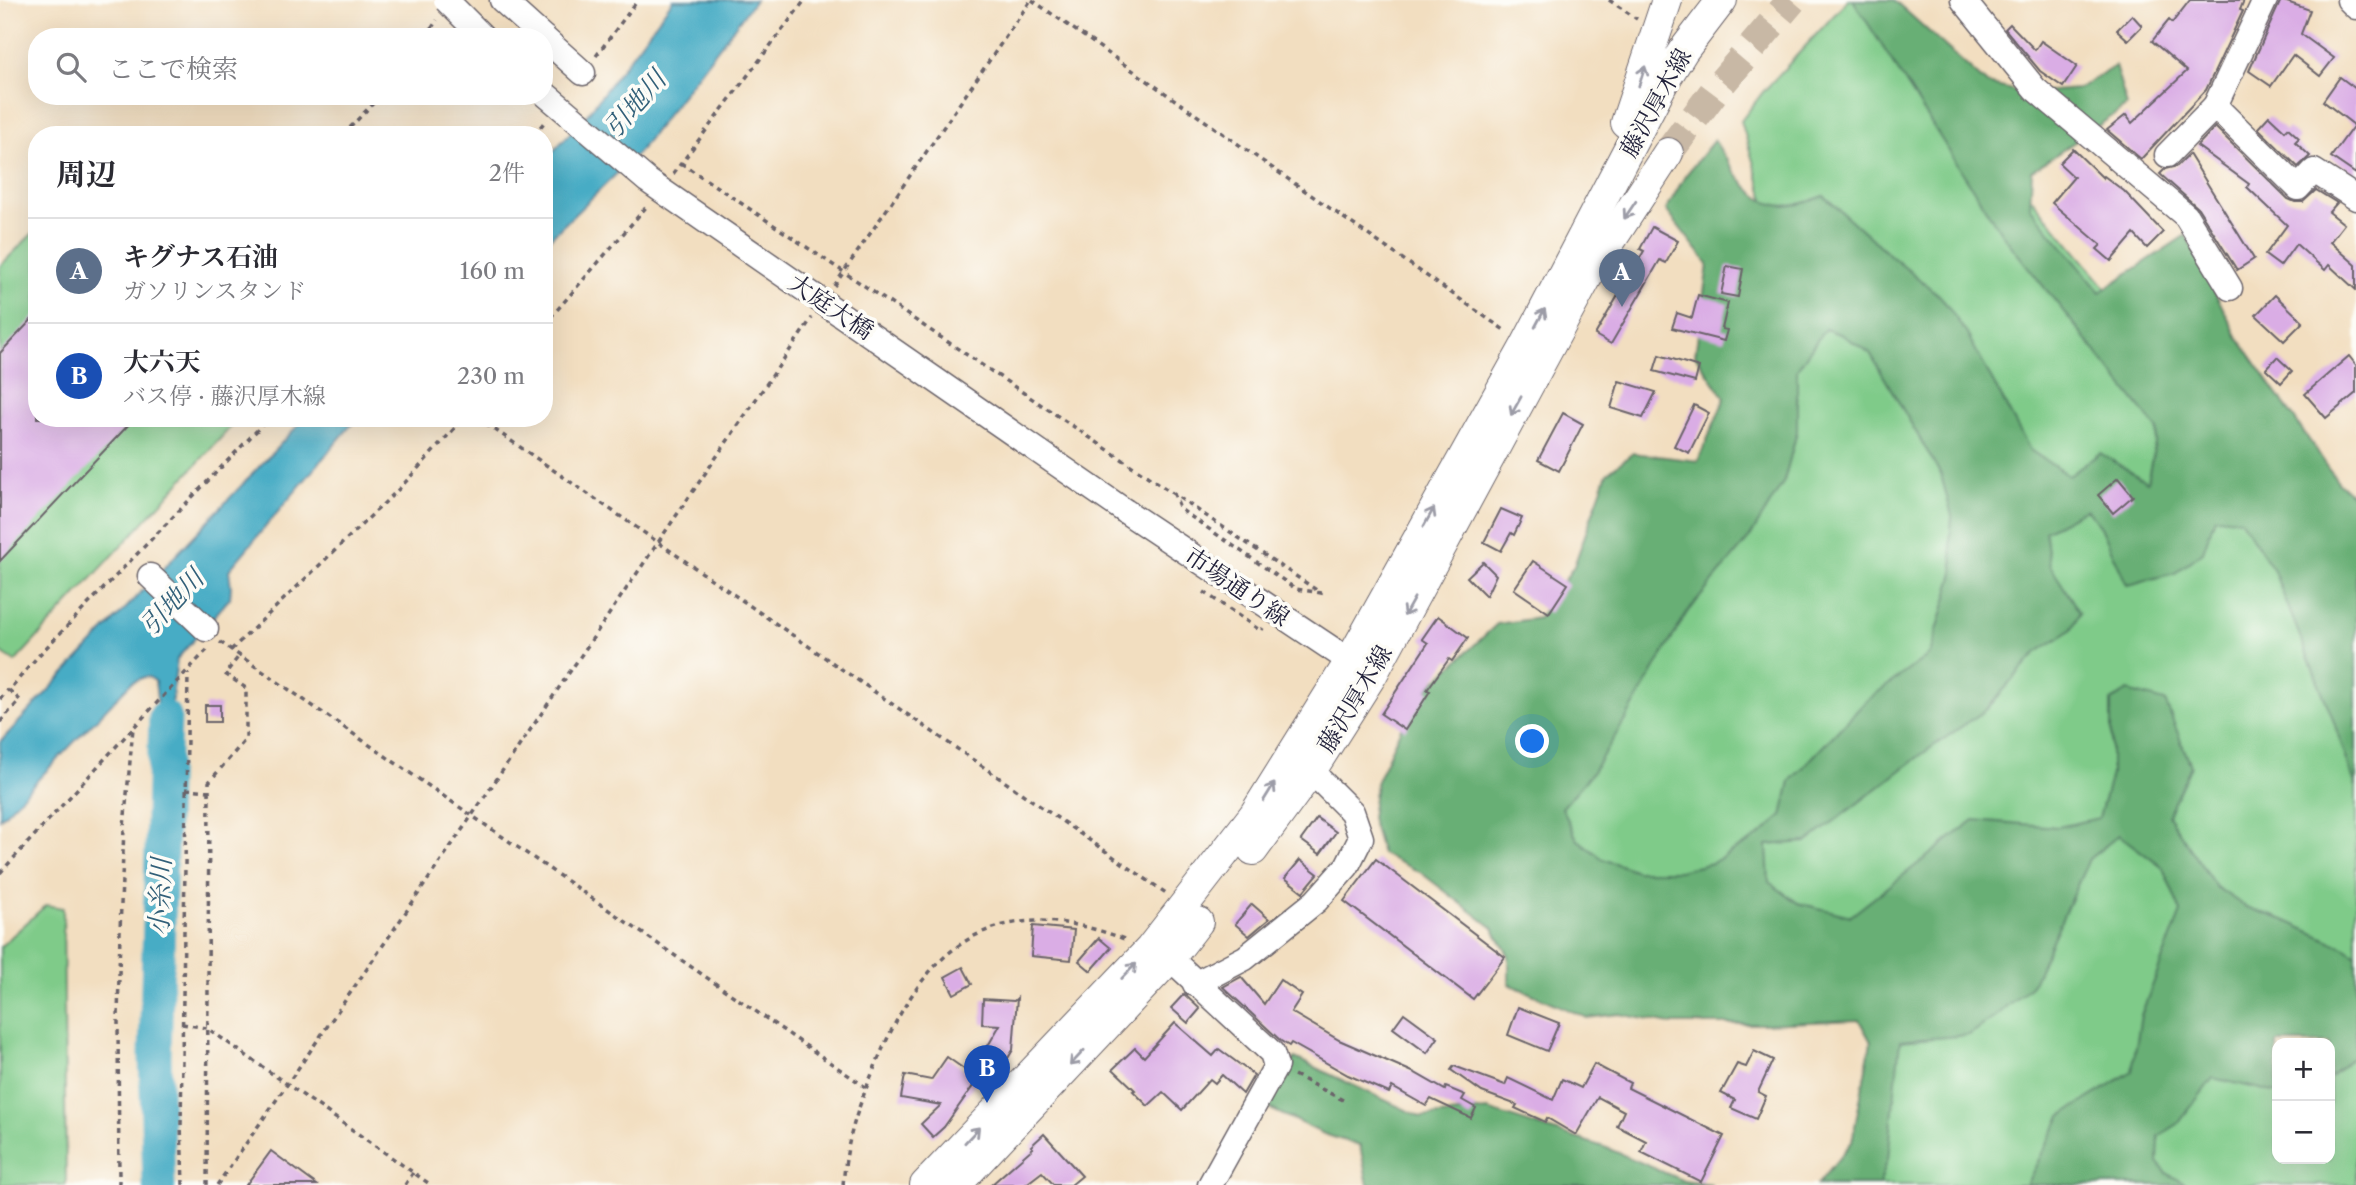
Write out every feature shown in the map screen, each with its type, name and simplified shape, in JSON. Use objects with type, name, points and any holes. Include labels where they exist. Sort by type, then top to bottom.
[{"type":"main road","name":"藤沢厚木線","points":[[1598,210],[1667,0]]},
{"type":"main road","name":"藤沢厚木線","points":[[956,1185],[1311,771],[1526,345],[1663,83],[1690,41],[1722,0]]},
{"type":"main road","name":"藤沢厚木線","points":[[925,1185],[1158,951],[1185,906],[1361,669],[1587,277],[1668,153]]},
{"type":"street","points":[[446,0],[474,28]]},
{"type":"street","points":[[502,0],[534,28]]},
{"type":"street","points":[[1963,0],[2035,89],[2186,216],[2230,288]]},
{"type":"street","points":[[2167,155],[2215,106],[2265,0]]},
{"type":"street","points":[[2349,0],[2356,7]]},
{"type":"street","points":[[553,45],[583,73]]},
{"type":"street","name":"大庭大橋","points":[[553,101],[648,181],[1125,511]]},
{"type":"street","points":[[2215,106],[2298,188],[2314,171],[2356,198]]},
{"type":"street","name":"市場通り線","points":[[1125,511],[1361,669]]},
{"type":"street","points":[[150,576],[211,635]]},
{"type":"street","points":[[1195,984],[1245,958],[1316,901],[1347,866],[1361,838],[1352,811],[1311,771]]},
{"type":"street","points":[[1158,951],[1272,1053],[1276,1066],[1210,1185]]},
{"type":"path","points":[[667,181],[805,0]]},
{"type":"path","points":[[830,291],[1032,0],[1526,345]]},
{"type":"path","points":[[1609,0],[1656,32]]},
{"type":"path","points":[[351,126],[371,105]]},
{"type":"path","points":[[681,163],[844,272],[1174,494],[1321,593],[1296,589],[1180,509],[1174,494]]},
{"type":"path","points":[[553,315],[653,199]]},
{"type":"path","points":[[217,1185],[817,311]]},
{"type":"path","points":[[0,699],[76,615],[260,427]]},
{"type":"path","points":[[231,650],[400,488],[456,427]]},
{"type":"path","points":[[491,427],[1185,906]]},
{"type":"path","points":[[1233,558],[1238,549]]},
{"type":"path","points":[[0,873],[188,670],[211,635],[867,1088]]},
{"type":"path","points":[[207,1185],[209,782],[246,739],[246,688],[225,674],[239,655]]},
{"type":"path","points":[[183,1185],[188,670]]},
{"type":"path","points":[[0,722],[20,700],[9,690]]},
{"type":"path","points":[[119,1185],[120,943],[124,827],[133,728]]},
{"type":"path","points":[[186,789],[209,791]]},
{"type":"path","points":[[843,1185],[849,1137],[867,1088],[902,1009],[914,990],[943,957],[979,933],[1021,921],[1052,922],[1105,932],[1158,951]]},
{"type":"path","points":[[183,1024],[207,1028],[431,1185]]},
{"type":"path","points":[[1276,1066],[1343,1100]]},
{"type":"path","points":[[405,1185],[413,1173]]},
{"type":"green space","points":[[1848,0],[1865,0],[2356,586],[2356,1185],[1856,1185],[1876,1002],[1842,937],[1636,907],[1547,821],[1784,265],[1741,121],[1763,92]]},
{"type":"green space","points":[[1853,0],[1894,0],[1987,84],[2026,93],[2078,89],[2115,66],[2127,106],[2032,171],[2030,207],[2100,292],[2186,235],[2237,336],[2339,483],[2356,498],[2356,787],[2331,714],[2273,569],[2240,519],[2215,517],[2203,552],[2175,573],[2127,585],[2101,527],[2086,509],[2045,531],[2050,565],[2080,613],[2071,630],[2036,653],[1987,709],[1922,754],[1807,842],[1767,845],[1769,882],[1798,903],[1851,916],[1974,820],[2058,827],[2099,818],[2111,774],[2111,701],[2128,691],[2165,701],[2191,766],[2168,815],[2216,887],[2246,907],[2284,920],[2356,955],[2356,1053],[2335,1073],[2335,1038],[2272,1038],[2272,1092],[2213,1078],[2178,1124],[2159,1136],[2158,1163],[2167,1173],[2187,1185],[2026,1185],[2061,1116],[2132,1071],[2141,1015],[2181,912],[2163,868],[2119,835],[2089,859],[2032,985],[1969,1035],[1900,1041],[1888,1159],[1879,1185],[1817,1185],[1852,1142],[1871,1042],[1859,1020],[1670,1024],[1619,1014],[1587,1018],[1509,984],[1509,956],[1493,928],[1420,872],[1382,854],[1371,818],[1376,783],[1413,702],[1497,624],[1539,618],[1574,566],[1607,473],[1633,453],[1698,461],[1725,398],[1695,355],[1708,264],[1666,210],[1685,176],[1714,140],[1740,179],[1757,196],[1767,202],[1789,206],[1824,196],[1941,297],[1967,334],[2030,450],[2069,476],[2100,453],[2147,482],[2158,430],[2001,233]],"holes":[[[1825,329],[1842,335],[1870,353],[1941,475],[1952,516],[1950,541],[1954,573],[1930,654],[1866,701],[1790,781],[1782,816],[1759,836],[1712,863],[1679,871],[1637,871],[1603,859],[1577,839],[1562,808],[1592,773],[1686,614],[1750,537],[1784,481],[1797,432],[1797,369]]]},
{"type":"green space","points":[[28,238],[28,427],[231,427],[15,662],[0,652],[0,266]]},
{"type":"green space","points":[[46,905],[63,908],[66,1185],[0,1185],[0,947]]},
{"type":"green space","points":[[1295,1058],[1421,1117],[1488,1110],[1607,1148],[1684,1181],[1712,1185],[1368,1185],[1360,1146],[1324,1134],[1262,1105]]},
{"type":"water","name":"引地川","points":[[673,0],[755,0],[637,154],[553,235],[553,151],[586,116]]},
{"type":"water","name":"引地川","points":[[297,427],[349,427],[229,570],[230,598],[177,659],[164,762],[155,681],[147,676],[132,682],[0,819],[0,742]]},
{"type":"building","points":[[2190,0],[2244,0],[2240,10],[2243,11],[2206,90],[2141,159],[2107,130],[2126,115],[2132,123],[2187,71],[2152,41],[2169,20],[2172,23]]},
{"type":"building","points":[[2281,0],[2310,10],[2301,34],[2334,58],[2320,76],[2293,55],[2271,86],[2249,71]]},
{"type":"building","points":[[2132,15],[2142,26],[2128,40],[2117,30]]},
{"type":"building","points":[[2010,24],[2035,50],[2041,41],[2077,66],[2063,87],[2040,71],[2005,29]]},
{"type":"building","points":[[2340,77],[2356,89],[2356,174],[2331,157],[2354,125],[2323,101]]},
{"type":"building","points":[[2269,116],[2285,131],[2288,128],[2299,138],[2295,142],[2310,156],[2298,167],[2258,128]]},
{"type":"building","points":[[2215,127],[2288,199],[2303,202],[2316,190],[2337,203],[2329,212],[2344,224],[2330,242],[2356,265],[2356,290],[2329,265],[2325,270],[2296,244],[2280,266],[2265,255],[2287,225],[2247,187],[2249,184],[2197,146]]},
{"type":"building","points":[[2073,149],[2103,178],[2104,176],[2124,191],[2163,232],[2147,248],[2134,234],[2111,261],[2097,249],[2101,245],[2052,203],[2074,177],[2059,163]]},
{"type":"building","points":[[2189,154],[2254,259],[2237,270],[2198,208],[2160,174],[2165,169],[2177,166]]},
{"type":"building","points":[[1652,227],[1678,241],[1666,263],[1660,260],[1611,344],[1595,335],[1644,251],[1640,249]]},
{"type":"building","points":[[1727,266],[1743,269],[1738,297],[1721,294]]},
{"type":"building","points":[[1698,295],[1728,303],[1722,329],[1727,330],[1724,341],[1672,328],[1677,313],[1692,318]]},
{"type":"building","points":[[2275,295],[2303,322],[2284,341],[2256,315]]},
{"type":"building","points":[[28,323],[28,427],[127,427],[0,561],[0,353]]},
{"type":"building","points":[[1659,355],[1699,367],[1695,382],[1654,371]]},
{"type":"building","points":[[2349,356],[2356,365],[2356,393],[2326,418],[2305,394]]},
{"type":"building","points":[[2277,357],[2292,371],[2281,383],[2266,369]]},
{"type":"building","points":[[1619,381],[1656,392],[1643,418],[1611,408]]},
{"type":"building","points":[[1694,405],[1709,413],[1689,453],[1674,446]]},
{"type":"building","points":[[1563,413],[1583,424],[1559,471],[1538,460]]},
{"type":"building","points":[[2118,478],[2133,496],[2113,513],[2098,495]]},
{"type":"building","points":[[1501,509],[1522,518],[1514,535],[1511,533],[1501,551],[1484,542]]},
{"type":"building","points":[[1533,561],[1568,584],[1549,613],[1514,589]]},
{"type":"building","points":[[1483,562],[1496,575],[1486,596],[1467,577]]},
{"type":"building","points":[[1438,616],[1468,638],[1427,690],[1430,691],[1405,730],[1381,714],[1428,643],[1422,639]]},
{"type":"building","points":[[205,705],[220,705],[220,722],[205,722]]},
{"type":"building","points":[[1317,818],[1336,832],[1320,854],[1301,840]]},
{"type":"building","points":[[1376,859],[1505,957],[1473,999],[1344,901]]},
{"type":"building","points":[[1300,860],[1318,874],[1303,892],[1285,878]]},
{"type":"building","points":[[1252,904],[1269,919],[1249,936],[1235,924]]},
{"type":"building","points":[[1033,926],[1074,930],[1071,960],[1031,956]]},
{"type":"building","points":[[1099,938],[1111,948],[1091,971],[1079,961]]},
{"type":"building","points":[[963,967],[972,984],[954,994],[945,977]]},
{"type":"building","points":[[1241,977],[1264,1004],[1280,980],[1302,995],[1291,1012],[1339,1040],[1415,1073],[1445,1090],[1446,1087],[1465,1095],[1462,1100],[1476,1108],[1471,1118],[1431,1099],[1426,1106],[1392,1087],[1389,1093],[1348,1075],[1291,1043],[1289,1046],[1223,987]]},
{"type":"building","points":[[1184,994],[1200,1009],[1188,1023],[1171,1008]]},
{"type":"building","points":[[1017,998],[1013,1050],[1005,1063],[985,1051],[1000,1025],[982,1024],[983,999],[1014,1001]]},
{"type":"building","points":[[1518,1007],[1559,1023],[1547,1051],[1508,1035]]},
{"type":"building","points":[[1404,1013],[1438,1038],[1427,1053],[1393,1028]]},
{"type":"building","points":[[1175,1023],[1213,1056],[1219,1049],[1254,1075],[1243,1094],[1222,1075],[1215,1083],[1210,1079],[1182,1110],[1163,1092],[1148,1106],[1133,1091],[1135,1090],[1113,1069],[1135,1048],[1144,1057]]},
{"type":"building","points":[[1754,1051],[1773,1060],[1758,1092],[1766,1096],[1756,1119],[1731,1108],[1735,1100],[1721,1093],[1737,1064],[1746,1067]]},
{"type":"building","points":[[947,1057],[978,1079],[944,1127],[933,1137],[921,1124],[941,1105],[901,1098],[905,1075],[931,1080]]},
{"type":"building","points":[[1594,1064],[1630,1083],[1628,1088],[1724,1136],[1701,1182],[1641,1152],[1646,1141],[1617,1126],[1624,1111],[1598,1097],[1576,1135],[1547,1118],[1545,1122],[1515,1108],[1517,1105],[1482,1092],[1451,1070],[1454,1066],[1505,1085],[1508,1078],[1553,1100],[1562,1079],[1581,1088]]},
{"type":"building","points":[[1044,1134],[1082,1176],[1071,1185],[1054,1185],[1042,1172],[1025,1185],[991,1185],[1033,1148],[1031,1146]]},
{"type":"building","points":[[271,1151],[317,1185],[246,1185]]},
{"type":"waterway","name":"小糸川","points":[[159,1185],[155,1056],[165,717]]},
{"type":"tunnel","points":[[1668,153],[1713,93],[1792,0]]},
{"type":"place","name":"キグナス石油","points":[[1622,307]]},
{"type":"place","name":"大六天","points":[[987,1103]]}]
